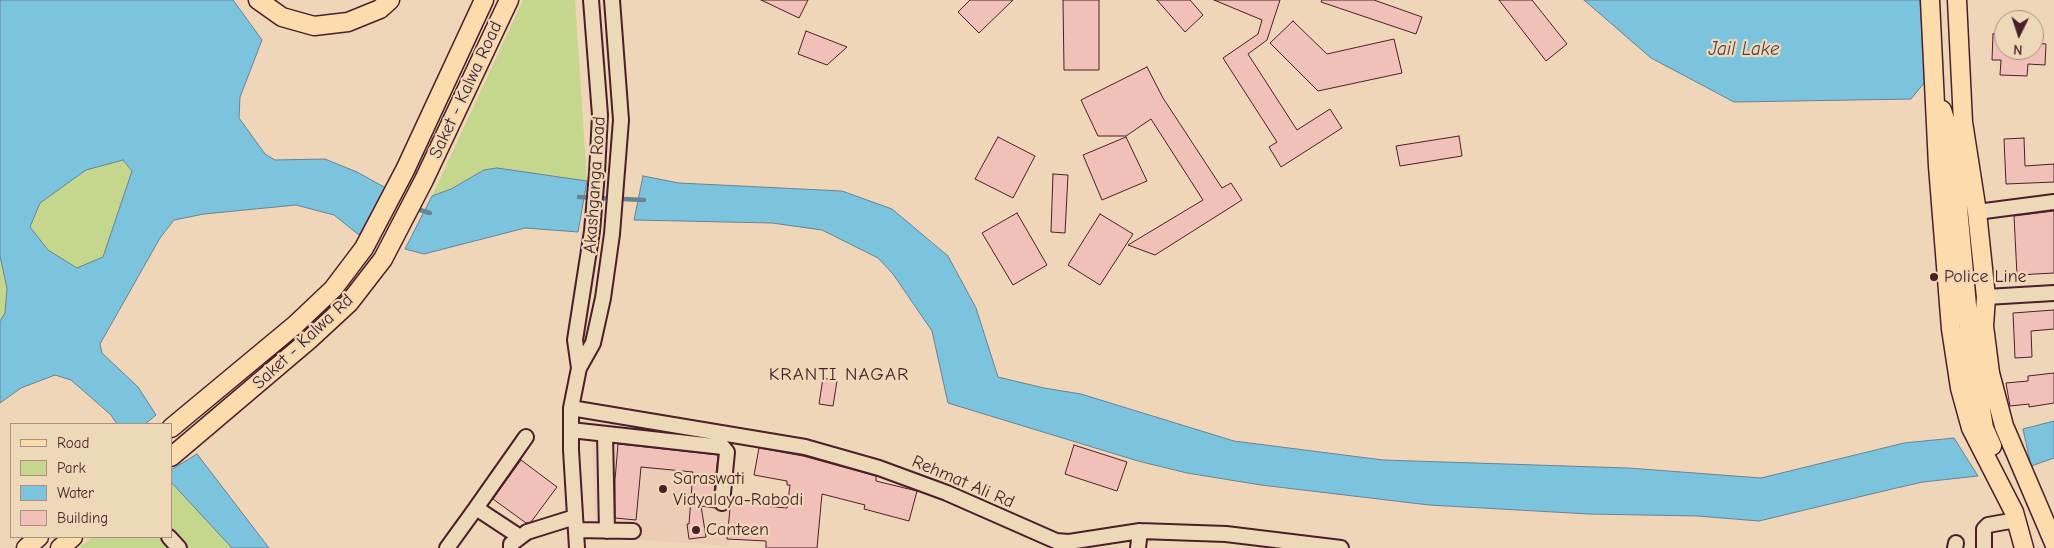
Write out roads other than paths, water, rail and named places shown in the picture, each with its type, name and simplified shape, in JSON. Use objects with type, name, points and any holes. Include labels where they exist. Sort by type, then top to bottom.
[{"type":"main road","points":[[258,0],[282,17],[314,26],[348,22],[380,9],[390,0]]},
{"type":"main road","name":"Saket - Kalwa Road","points":[[364,248],[405,170],[484,0]]},
{"type":"main road","name":"Saket - Kalwa Road","points":[[383,259],[424,180],[509,0]]},
{"type":"main road","points":[[1930,0],[1938,166],[1951,329],[1960,388],[1971,428],[2014,512],[2024,548]]},
{"type":"main road","points":[[1958,0],[1964,122],[1977,212],[1986,297],[1984,326],[1990,373],[2004,426],[2054,543]]},
{"type":"main road","points":[[1933,63],[1939,101],[1952,142],[1964,289],[1971,349],[1984,428],[2026,516],[2035,548]]},
{"type":"main road","name":"Saket - Kalwa Rd","points":[[172,427],[295,324],[332,289],[364,248]]},
{"type":"main road","name":"Saket - Kalwa Rd","points":[[172,455],[241,399],[349,303],[383,259]]},
{"type":"main road","points":[[226,382],[241,399]]},
{"type":"main road","points":[[26,548],[38,538]]},
{"type":"main road","points":[[60,548],[73,538]]},
{"type":"street","name":"Akashganga Road","points":[[579,368],[575,340],[592,231],[598,173],[600,115],[591,0]]},
{"type":"street","name":"Akashganga Road","points":[[577,548],[571,408],[579,368],[593,342],[603,298],[618,173],[621,120],[612,0]]},
{"type":"street","points":[[1977,212],[2054,202]]},
{"type":"street","points":[[1986,297],[2054,293]]},
{"type":"street","name":"Rehmat Ali Rd","points":[[571,408],[805,447],[879,468],[947,493],[1056,541],[1068,542],[1140,531],[1226,534],[1281,544],[1341,548]]},
{"type":"street","points":[[571,430],[723,447],[727,452],[722,503]]},
{"type":"street","points":[[605,434],[607,532]]},
{"type":"street","points":[[447,548],[526,437]]},
{"type":"street","points":[[476,508],[515,543],[527,532],[575,524],[607,532],[633,531]]},
{"type":"street","points":[[1984,548],[1984,529],[1988,525],[2016,520]]},
{"type":"street","points":[[1138,548],[1140,531]]},
{"type":"street","points":[[170,538],[179,548]]},
{"type":"water","points":[[0,0],[233,0],[262,40],[240,97],[239,118],[265,154],[275,160],[325,159],[357,172],[386,188],[359,235],[334,215],[296,205],[204,214],[174,220],[160,238],[100,344],[102,353],[138,387],[156,415],[146,423],[116,423],[111,415],[71,380],[55,375],[21,388],[0,403],[0,321],[5,313],[7,288],[0,256]],"holes":[[[123,160],[132,171],[103,257],[77,268],[48,250],[30,227],[40,203],[86,170]]]},
{"type":"water","name":"Jail Lake","points":[[1584,0],[1920,0],[1925,82],[1911,99],[1734,102],[1651,58]]},
{"type":"water","points":[[497,168],[587,181],[578,232],[525,228],[424,254],[405,249],[432,196],[451,189],[484,170]]},
{"type":"water","points":[[643,176],[679,183],[842,191],[892,209],[948,256],[976,308],[998,377],[1044,388],[1081,394],[1234,441],[1383,460],[1628,468],[1761,478],[1904,443],[1954,438],[1978,476],[1923,482],[1759,521],[1697,516],[1589,514],[1429,505],[1261,485],[1187,473],[1138,461],[948,403],[932,331],[893,274],[878,258],[822,230],[772,223],[634,220]]},
{"type":"water","points":[[2054,421],[2054,458],[2031,466],[2023,429]]},
{"type":"water","points":[[197,454],[269,548],[232,548],[172,483],[172,469]]},
{"type":"waterway","points":[[579,197],[644,200]]},
{"type":"waterway","points":[[413,208],[430,213]]},
{"type":"place","name":"Police Line","points":[[1934,277]]},
{"type":"place","name":"Saraswati Vidyalaya-Rabodi","points":[[663,489]]},
{"type":"place","name":"Canteen","points":[[696,530]]},
{"type":"district","name":"KRANTI NAGAR","points":[[839,375]]}]
